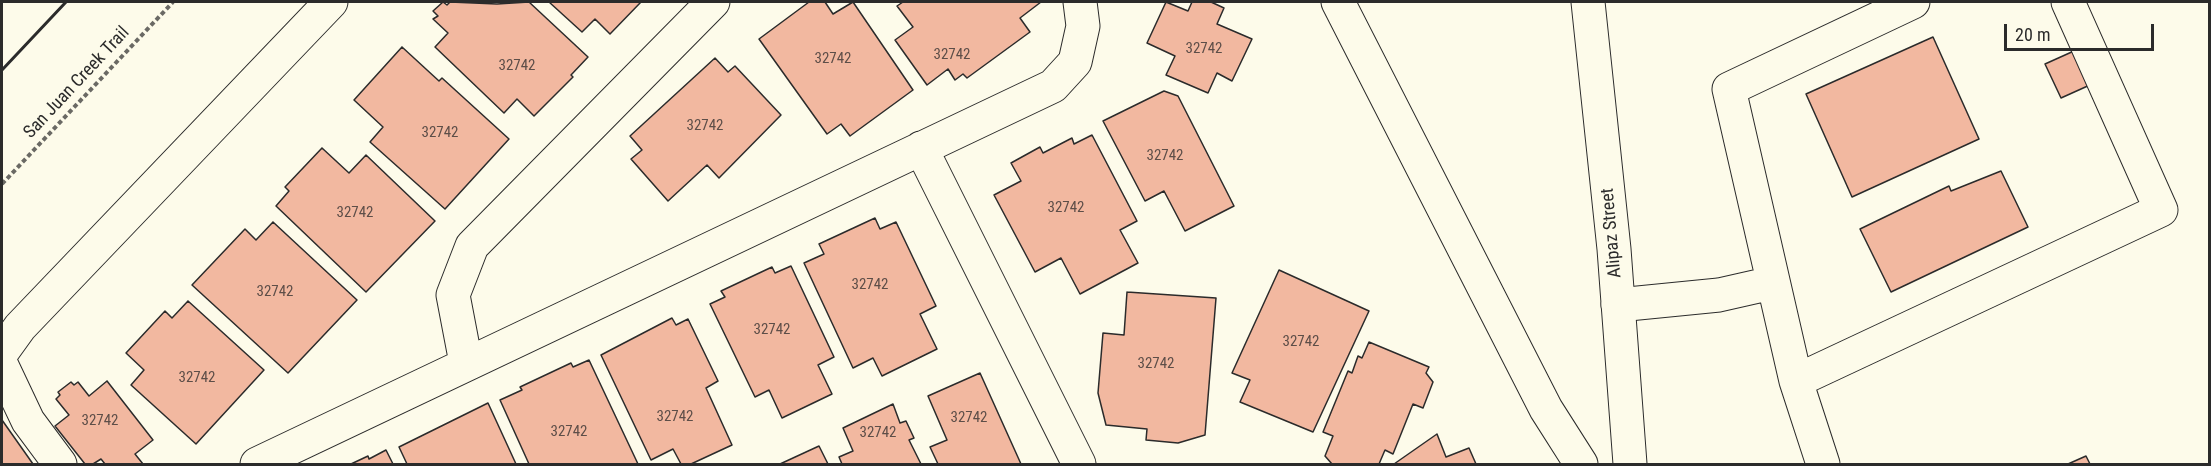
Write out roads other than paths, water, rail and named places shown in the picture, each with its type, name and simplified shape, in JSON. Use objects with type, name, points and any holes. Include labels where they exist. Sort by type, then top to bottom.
[{"type":"street","points":[[2,352],[20,327],[331,2]]},
{"type":"street","points":[[466,363],[453,295],[472,246],[713,2]]},
{"type":"street","points":[[257,465],[466,363],[1053,86],[1075,62],[1083,27],[1080,2]]},
{"type":"street","points":[[1338,2],[1546,409],[1581,465]]},
{"type":"street","name":"Alipaz Street","points":[[1588,2],[1618,305],[1630,465]]},
{"type":"street","points":[[1823,465],[1796,381],[1729,89],[1913,2]]},
{"type":"street","points":[[1796,381],[2161,210],[2068,2]]},
{"type":"street","points":[[921,148],[1079,465]]},
{"type":"street","points":[[1618,305],[1719,295],[1772,284]]},
{"type":"street","points":[[2,366],[28,421],[60,465]]}]
